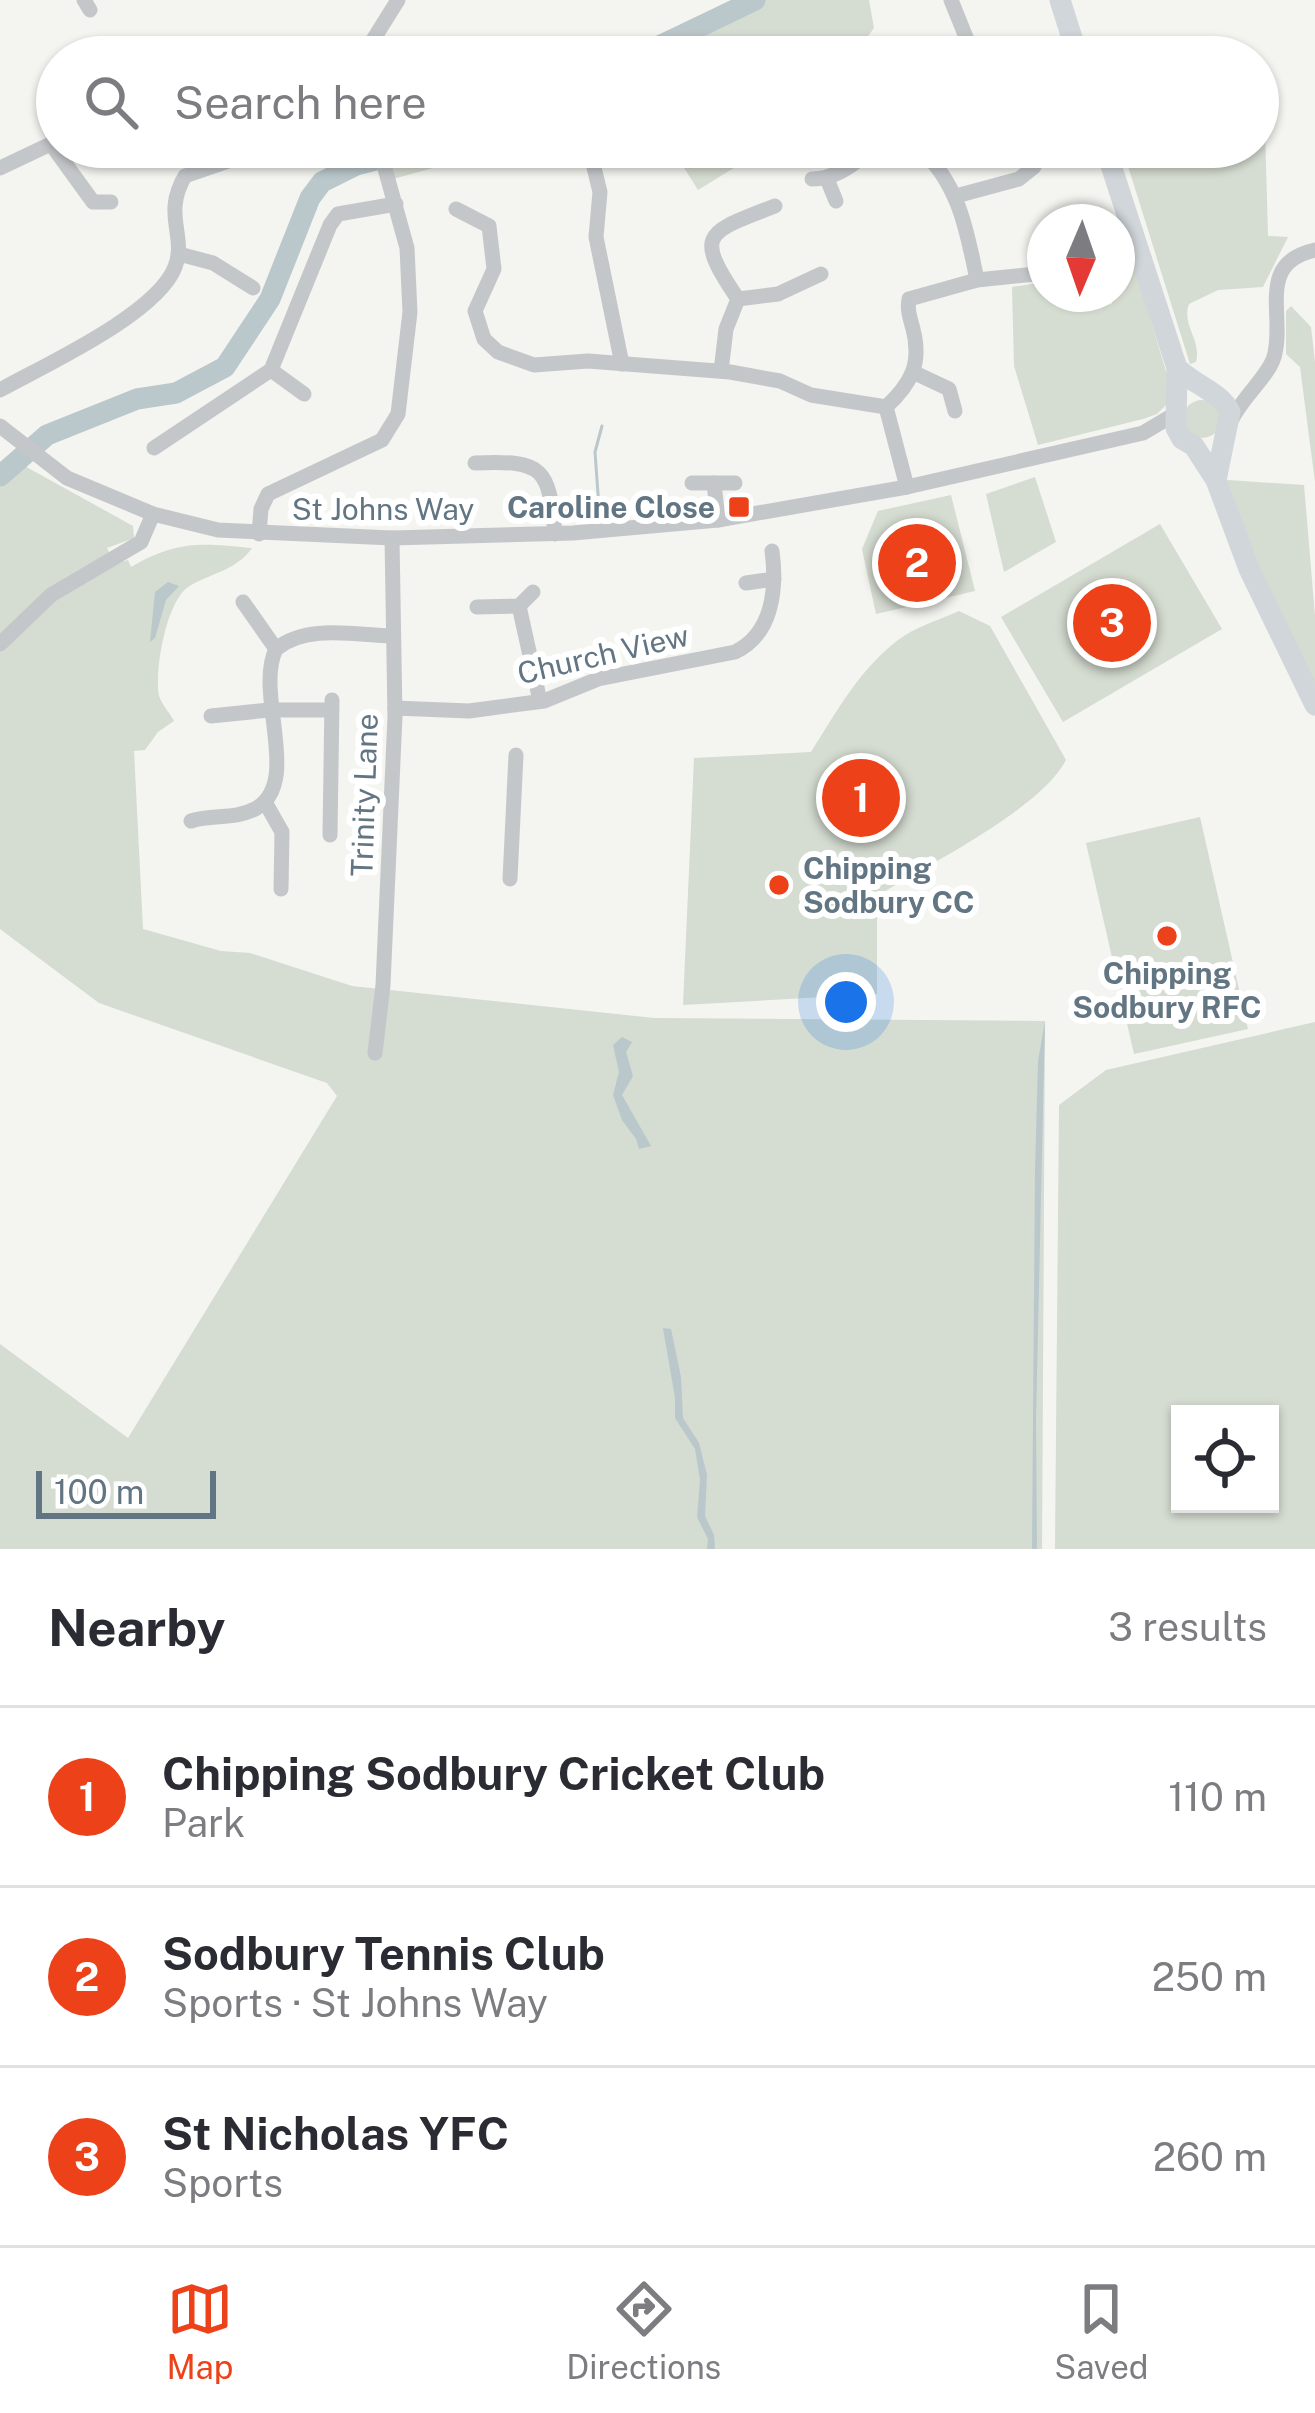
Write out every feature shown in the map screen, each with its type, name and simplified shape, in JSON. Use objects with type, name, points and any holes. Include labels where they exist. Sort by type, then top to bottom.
[{"type":"main road","points":[[1060,0],[1072,36]]},
{"type":"main road","points":[[1112,168],[1177,368],[1175,428],[1216,480],[1249,569],[1315,705]]},
{"type":"main road","points":[[1177,368],[1228,406],[1228,429],[1216,480]]},
{"type":"main road","points":[[1177,409],[1191,393],[1209,392]]},
{"type":"main road","points":[[1189,444],[1210,446],[1228,429]]},
{"type":"street","points":[[376,36],[398,0]]},
{"type":"street","points":[[951,0],[965,36]]},
{"type":"street","points":[[960,26],[977,19]]},
{"type":"street","points":[[0,168],[36,151]]},
{"type":"street","points":[[71,168],[93,202],[111,202]]},
{"type":"street","points":[[0,390],[97,337],[164,286],[178,254],[173,210],[185,176],[208,168]]},
{"type":"street","points":[[259,534],[268,494],[382,440],[398,414],[410,312],[407,248],[385,168]]},
{"type":"street","points":[[591,168],[600,192],[596,237],[604,309],[622,364]]},
{"type":"street","points":[[836,201],[819,179],[842,168]]},
{"type":"street","points":[[940,168],[956,196],[977,280]]},
{"type":"street","points":[[956,196],[1019,179],[1032,168]]},
{"type":"street","points":[[154,448],[271,370],[338,214],[396,204]]},
{"type":"street","points":[[738,299],[710,255],[710,243],[717,232],[775,206]]},
{"type":"street","points":[[456,209],[489,226],[494,269],[475,310],[484,339],[498,352],[534,365],[622,364],[722,371],[886,407]]},
{"type":"street","points":[[1228,429],[1251,386],[1274,358],[1277,281],[1288,262],[1315,250]]},
{"type":"street","points":[[178,254],[213,263],[242,287]]},
{"type":"street","points":[[738,299],[778,294],[821,274]]},
{"type":"street","points":[[886,407],[915,373],[917,344],[909,299],[977,280],[1027,278]]},
{"type":"street","points":[[722,371],[726,329],[738,299]]},
{"type":"street","points":[[271,370],[307,396]]},
{"type":"street","points":[[915,373],[949,389],[955,411]]},
{"type":"street","points":[[1209,392],[1251,386]]},
{"type":"street","points":[[886,407],[907,487]]},
{"type":"street","name":"St Johns Way","points":[[0,426],[67,478],[153,514],[218,530],[392,538],[555,534],[718,520],[907,487],[1143,433],[1177,409]]},
{"type":"street","name":"St Johns Way","points":[[1143,433],[1189,444]]},
{"type":"street","points":[[475,463],[524,464],[542,474],[552,493],[555,534]]},
{"type":"street","points":[[692,483],[735,483]]},
{"type":"street","points":[[714,483],[718,520]]},
{"type":"street","points":[[0,644],[51,595],[141,542],[153,514]]},
{"type":"street","name":"Trinity Lane","points":[[375,1052],[383,985],[394,708],[392,538]]},
{"type":"street","name":"Church View","points":[[394,708],[476,711],[540,701],[598,679],[742,649],[765,623],[774,579],[772,551]]},
{"type":"street","points":[[746,583],[774,579]]},
{"type":"street","points":[[477,607],[519,606],[533,592]]},
{"type":"street","points":[[519,606],[540,701]]},
{"type":"street","points":[[243,611],[276,649]]},
{"type":"street","points":[[0,624],[21,620]]},
{"type":"street","points":[[191,821],[210,814],[236,817],[265,802],[278,758],[268,680],[276,649],[296,636],[312,634],[391,636]]},
{"type":"street","points":[[218,712],[332,705],[330,835]]},
{"type":"street","points":[[510,879],[516,755]]},
{"type":"street","points":[[265,802],[282,832],[281,889]]},
{"type":"shaded area","points":[[733,0],[869,0],[874,28],[868,36],[655,36]]},
{"type":"shaded area","points":[[390,168],[433,168],[393,179]]},
{"type":"shaded area","points":[[684,168],[734,168],[698,190]]},
{"type":"shaded area","points":[[1129,168],[1266,168],[1268,236],[1288,237],[1263,287],[1218,290],[1189,304],[1197,354],[1196,362],[1190,364]]},
{"type":"shaded area","points":[[1135,269],[1168,378],[1169,402],[1143,419],[1038,445],[1014,366],[1012,287],[1027,285],[1027,312],[1135,312]]},
{"type":"shaded area","points":[[1291,306],[1311,327],[1315,482],[1300,367],[1286,354],[1286,311]]},
{"type":"shaded area","points":[[1202,400],[1216,405],[1221,419],[1216,433],[1202,438],[1188,433],[1183,419],[1188,405]]},
{"type":"shaded area","points":[[21,464],[133,526],[134,538],[107,548],[115,564],[128,560],[131,567],[162,552],[190,546],[252,548],[231,567],[188,587],[168,622],[158,685],[160,699],[174,721],[145,750],[134,751],[143,929],[221,951],[250,953],[352,986],[654,1018],[1045,1021],[1042,1549],[0,1549],[0,1344],[128,1438],[337,1096],[327,1083],[99,1003],[0,929],[0,484]]},
{"type":"shaded area","points":[[1035,477],[1056,542],[1004,572],[986,494]]},
{"type":"shaded area","points":[[1227,480],[1304,485],[1315,616],[1315,683],[1265,585]]},
{"type":"shaded area","points":[[951,495],[975,591],[876,614],[862,549],[878,511]]},
{"type":"shaded area","points":[[1160,524],[1222,629],[1063,722],[1001,617]]},
{"type":"shaded area","points":[[168,582],[179,586],[166,600],[150,642],[155,592]]},
{"type":"shaded area","points":[[959,611],[990,626],[1066,760],[1053,779],[1008,816],[877,896],[877,994],[683,1005],[694,758],[811,752],[850,692],[884,652],[912,631]]},
{"type":"shaded area","name":"Chipping Sodbury RFC","points":[[1200,817],[1248,1029],[1134,1054],[1086,843]]},
{"type":"shaded area","points":[[1045,1021],[1037,1549],[1032,1549],[1035,1170],[1038,1061]]},
{"type":"shaded area","points":[[1315,1022],[1315,1549],[1055,1549],[1059,1105],[1106,1070]]},
{"type":"shaded area","points":[[622,1037],[632,1042],[626,1052],[633,1076],[622,1095],[651,1146],[639,1149],[613,1095],[619,1072],[613,1045]]},
{"type":"shaded area","points":[[663,1328],[671,1329],[683,1418],[699,1443],[707,1475],[705,1516],[715,1549],[707,1549],[708,1539],[697,1517],[700,1480],[695,1449],[675,1418]]},
{"type":"waterway","points":[[680,36],[755,0]]},
{"type":"waterway","points":[[0,476],[47,435],[137,399],[176,393],[225,367],[270,299],[310,198],[322,182],[350,168]]},
{"type":"waterway","points":[[599,508],[595,452],[602,426]]},
{"type":"place","name":"Caroline Close","points":[[739,507]]},
{"type":"place","name":"Sodbury Tennis Club","points":[[917,563]]},
{"type":"place","name":"St Nicholas YFC","points":[[1112,623]]},
{"type":"place","name":"Chipping Sodbury Cricket Club","points":[[861,798]]},
{"type":"place","name":"Chipping Sodbury CC","points":[[779,885]]},
{"type":"place","name":"Chipping Sodbury RFC","points":[[1167,936]]}]
